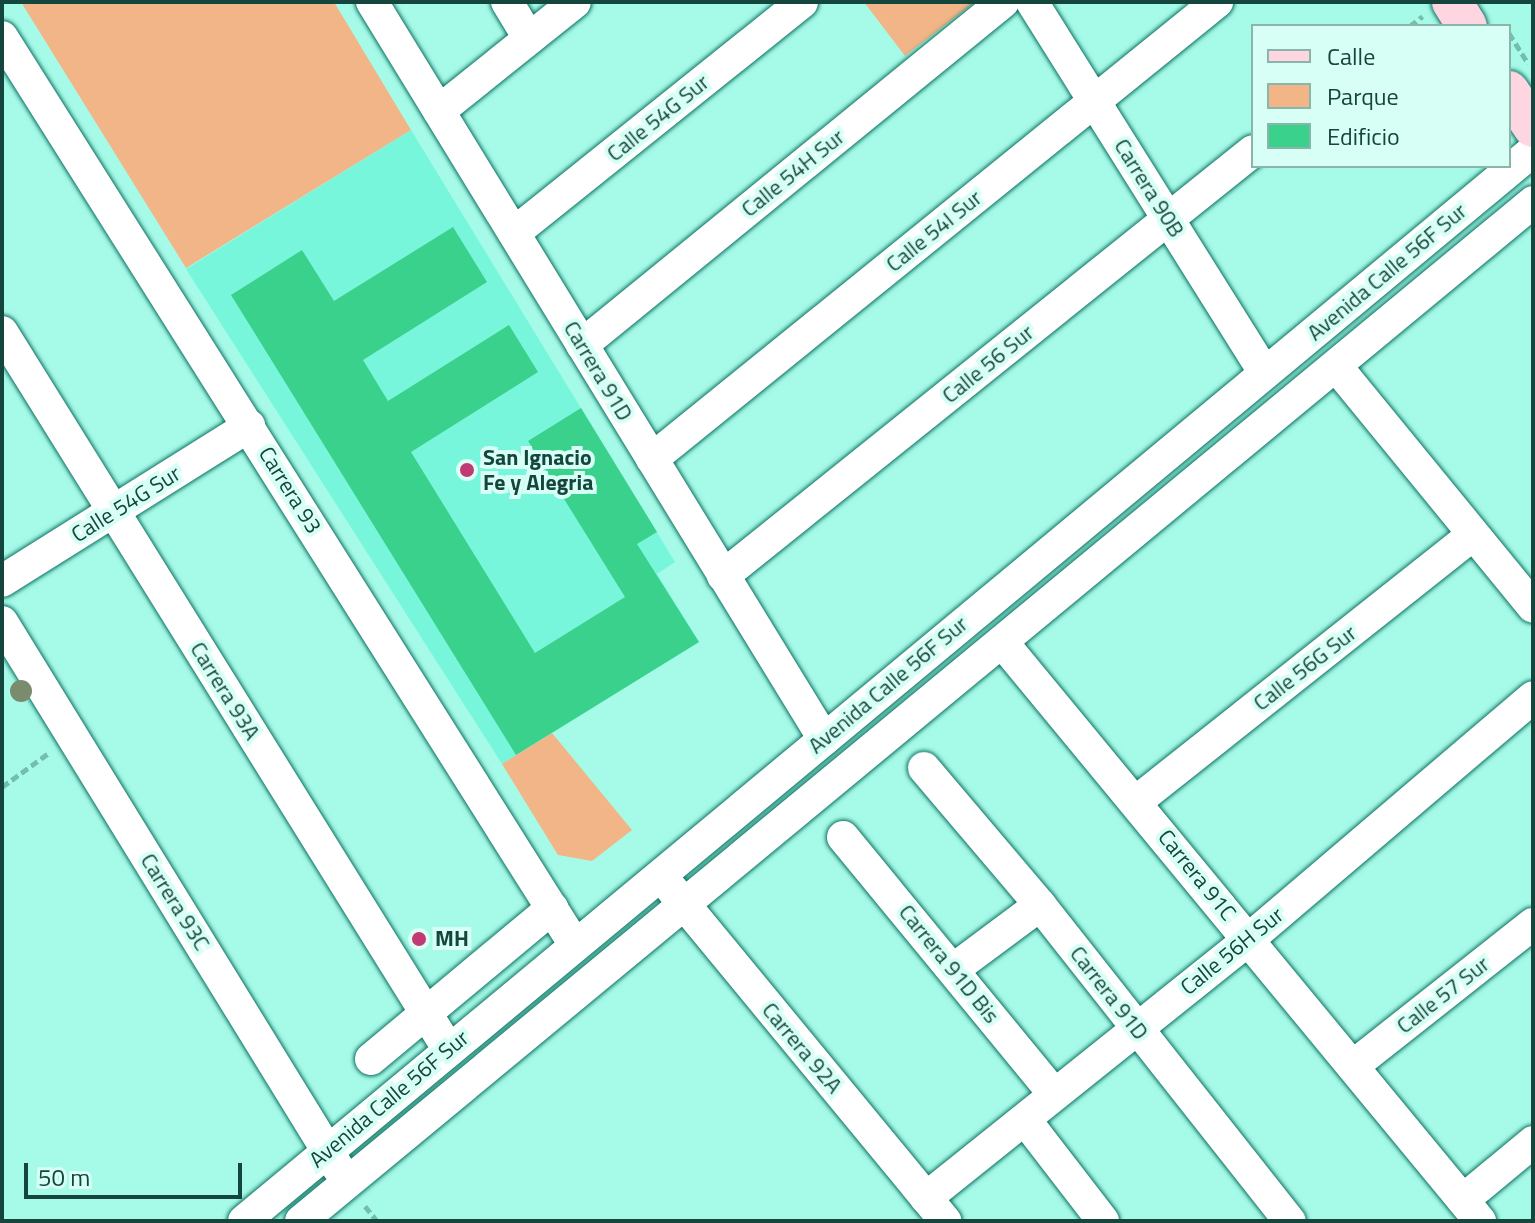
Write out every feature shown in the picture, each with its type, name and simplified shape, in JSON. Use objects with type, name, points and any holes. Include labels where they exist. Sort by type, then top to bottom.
[{"type":"main road","points":[[1439,7],[1464,24]]},
{"type":"main road","points":[[1511,94],[1533,127]]},
{"type":"street","name":"Carrera 91D","points":[[372,2],[824,739]]},
{"type":"street","points":[[507,2],[529,38]]},
{"type":"street","points":[[439,111],[575,2]]},
{"type":"street","name":"Calle 54G Sur","points":[[514,233],[802,2]]},
{"type":"street","name":"Calle 54H Sur","points":[[582,345],[1003,2]]},
{"type":"street","name":"Carrera 90B","points":[[1032,2],[1265,373]]},
{"type":"street","name":"Calle 54I Sur","points":[[652,459],[1217,2]]},
{"type":"street","name":"Carrera 93","points":[[2,37],[575,945]]},
{"type":"street","name":"Avenida Calle 56F Sur","points":[[244,1221],[1533,151]]},
{"type":"street","name":"Calle 56 Sur","points":[[723,576],[1251,153]]},
{"type":"street","name":"Avenida Calle 56F Sur","points":[[301,1221],[1533,202]]},
{"type":"street","name":"Carrera 93A","points":[[2,332],[449,1050]]},
{"type":"street","points":[[1336,366],[1533,607]]},
{"type":"street","name":"Calle 54G Sur","points":[[2,581],[249,426]]},
{"type":"street","name":"Calle 56G Sur","points":[[1137,801],[1473,535]]},
{"type":"street","name":"Carrera 93C","points":[[2,622],[347,1183]]},
{"type":"street","name":"Carrera 91C","points":[[1002,642],[1137,801],[1471,1210]]},
{"type":"street","name":"Calle 56H Sur","points":[[936,1210],[1053,1093],[1249,939],[1533,697]]},
{"type":"street","name":"Carrera 91D","points":[[924,768],[1040,905],[1290,1221]]},
{"type":"street","name":"Carrera 91D Bis","points":[[843,837],[1053,1093]]},
{"type":"street","name":"Carrera 92A","points":[[659,875],[936,1210]]},
{"type":"street","points":[[954,969],[1040,905]]},
{"type":"street","points":[[371,1059],[552,908]]},
{"type":"street","name":"Calle 57 Sur","points":[[1353,1066],[1533,924]]},
{"type":"street","points":[[1026,1121],[1103,1221]]},
{"type":"street","points":[[1471,1210],[1533,1142]]},
{"type":"path","points":[[1413,24],[1439,7]]},
{"type":"path","points":[[1511,36],[1533,71]]},
{"type":"path","points":[[2,787],[72,736]]},
{"type":"shaded area","name":"San Ignacio Fe y Alegria","points":[[411,130],[675,562],[657,574],[699,642],[502,764],[186,269]]},
{"type":"green space","points":[[21,2],[334,2],[411,130],[186,268]]},
{"type":"green space","points":[[864,2],[975,2],[905,56]]},
{"type":"green space","points":[[552,733],[632,830],[592,861],[558,855],[502,764]]},
{"type":"building","points":[[453,227],[487,282],[363,360],[388,401],[509,325],[538,372],[411,452],[535,653],[625,597],[528,441],[581,408],[657,532],[637,544],[699,642],[516,755],[231,295],[302,250],[334,301]]},
{"type":"place","name":"San Ignacio Fe y Alegria","points":[[467,470]]},
{"type":"place","name":"MH","points":[[419,939]]}]
